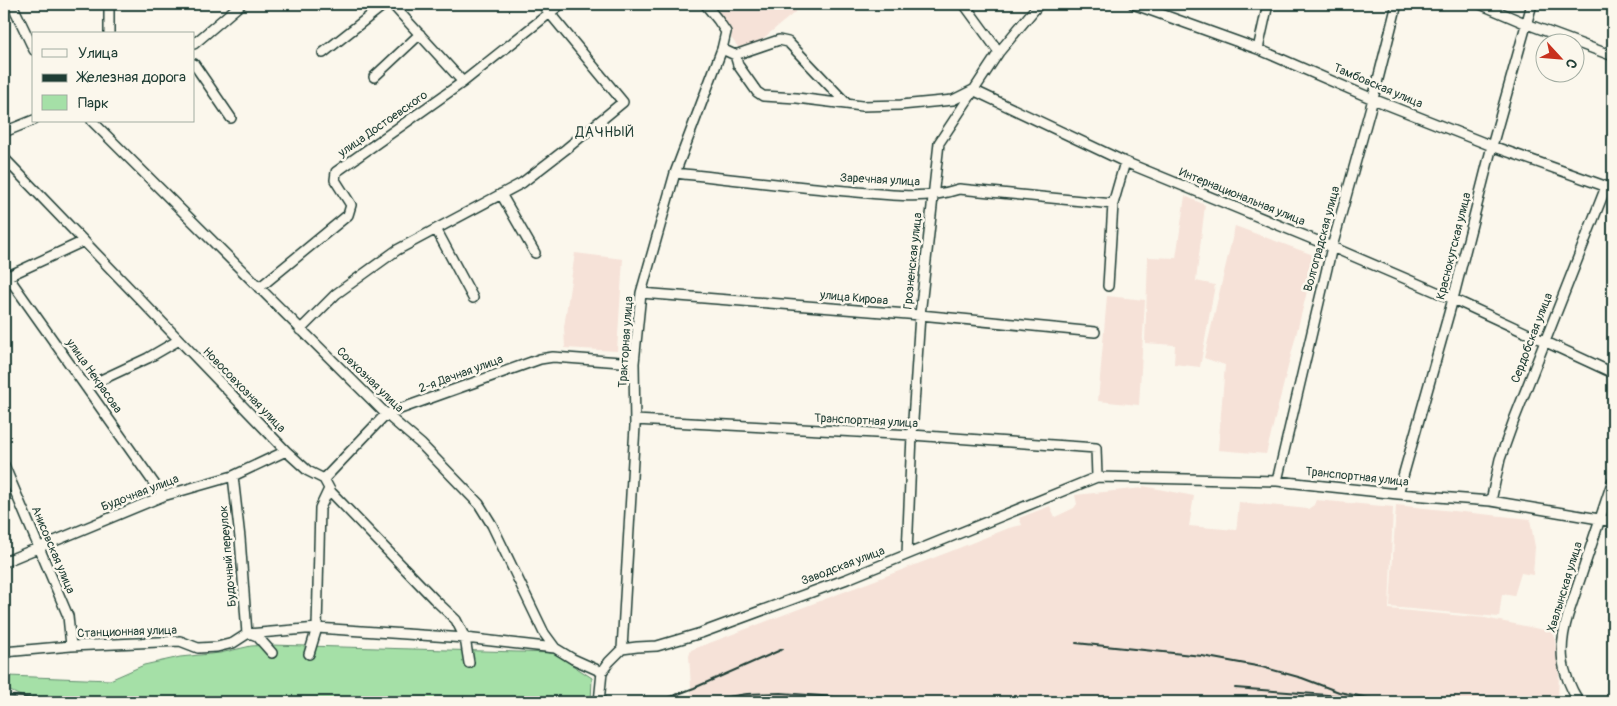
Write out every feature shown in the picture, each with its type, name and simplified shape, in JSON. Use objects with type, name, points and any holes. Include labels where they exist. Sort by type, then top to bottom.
[{"type":"street","points":[[12,4],[32,46]]},
{"type":"street","points":[[109,4],[109,32]]},
{"type":"street","points":[[195,43],[241,4]]},
{"type":"street","points":[[323,53],[385,4]]},
{"type":"street","points":[[392,4],[463,82]]},
{"type":"street","points":[[300,330],[336,294],[397,250],[522,183],[623,102],[542,4]]},
{"type":"street","name":"улица Достоевского","points":[[259,288],[350,212],[350,205],[335,180],[336,172],[463,82],[561,4]]},
{"type":"street","name":"Тракторная улица","points":[[622,649],[635,420],[634,363],[641,293],[676,173],[722,49],[726,32],[704,4]]},
{"type":"street","points":[[964,4],[999,52]]},
{"type":"street","name":"Грозненская улица","points":[[907,554],[920,315],[939,143],[999,52],[1039,4]]},
{"type":"street","name":"Тамбовская улица","points":[[1133,4],[1258,49],[1373,99],[1492,146],[1609,188]]},
{"type":"street","points":[[1258,49],[1268,4]]},
{"type":"street","name":"Волгоградская улица","points":[[1277,481],[1332,247],[1397,4]]},
{"type":"street","points":[[1480,4],[1613,56]]},
{"type":"street","name":"Краснокутская улица","points":[[1398,494],[1453,299],[1492,146],[1528,24],[1532,4]]},
{"type":"street","points":[[374,77],[420,34]]},
{"type":"street","points":[[735,56],[779,40],[788,42],[846,103]]},
{"type":"street","points":[[722,49],[735,56],[738,65],[757,92],[764,96],[862,106],[901,105],[953,100],[973,90]]},
{"type":"street","points":[[195,65],[231,118]]},
{"type":"street","name":"Интернациональная улица","points":[[973,90],[1125,162],[1453,299],[1613,373]]},
{"type":"street","points":[[4,132],[32,121]]},
{"type":"street","name":"Совхозная улица","points":[[97,123],[300,330],[386,414],[421,444],[479,504],[492,525],[544,633],[555,648],[573,659],[602,672]]},
{"type":"street","name":"Новосовхозная улица","points":[[4,158],[286,452],[308,471],[324,479]]},
{"type":"street","points":[[1108,286],[1113,204],[1125,162]]},
{"type":"street","name":"Заречная улица","points":[[676,173],[819,189],[913,197],[959,189],[1113,204]]},
{"type":"street","name":"Сердобская улица","points":[[1491,501],[1500,459],[1544,341],[1609,188]]},
{"type":"street","points":[[501,194],[535,253]]},
{"type":"street","points":[[436,229],[473,298]]},
{"type":"street","points":[[5,275],[84,241]]},
{"type":"street","name":"улица Некрасова","points":[[5,275],[163,496]]},
{"type":"street","name":"улица Кирова","points":[[641,293],[920,315],[1095,332]]},
{"type":"street","points":[[86,387],[148,358],[179,340]]},
{"type":"street","name":"2-я Дачная улица","points":[[324,479],[386,414],[540,359],[553,357],[634,363]]},
{"type":"street","name":"Транспортная улица","points":[[635,420],[912,435],[1096,448],[1097,477],[1277,481],[1398,494],[1491,501],[1613,522]]},
{"type":"street","name":"Будочная улица","points":[[4,562],[163,496],[233,476],[286,452]]},
{"type":"street","name":"Анисовская улица","points":[[4,465],[68,616],[71,646]]},
{"type":"street","name":"Будочный переулок","points":[[233,476],[240,538],[247,634]]},
{"type":"street","name":"Заводская улица","points":[[622,649],[657,646],[682,640],[847,579],[1097,477]]},
{"type":"street","points":[[324,479],[329,489],[456,620],[465,638],[469,663]]},
{"type":"street","name":"Хвалынская улица","points":[[1579,702],[1568,680],[1562,655],[1562,636],[1613,480]]},
{"type":"street","points":[[310,654],[317,628],[320,508],[329,489]]},
{"type":"street","name":"Станционная улица","points":[[4,652],[71,646],[180,641],[198,648],[217,647],[233,643],[247,634],[317,628],[465,638],[555,648]]},
{"type":"street","points":[[247,634],[257,636],[272,653]]},
{"type":"street","points":[[599,702],[602,672],[622,649]]},
{"type":"shaded area","points":[[703,4],[805,4],[744,54]]},
{"type":"shaded area","points":[[1185,196],[1205,205],[1196,281],[1215,285],[1200,367],[1174,364],[1175,345],[1145,343],[1148,257],[1176,258]]},
{"type":"shaded area","points":[[1235,226],[1316,256],[1266,454],[1218,450],[1225,365],[1204,358]]},
{"type":"shaded area","points":[[575,253],[623,259],[617,351],[565,348],[564,327]]},
{"type":"shaded area","points":[[1107,296],[1145,300],[1139,405],[1098,401]]},
{"type":"shaded area","points":[[1143,486],[1194,496],[1189,526],[1236,530],[1239,502],[1308,509],[1314,505],[1316,500],[1393,507],[1389,609],[1485,618],[1554,632],[1559,673],[1558,702],[692,702],[689,656],[691,650],[1009,528],[1022,525],[1019,518],[1050,506],[1055,517],[1074,508],[1077,504],[1075,495],[1143,488]]},
{"type":"shaded area","points":[[1396,505],[1530,519],[1535,547],[1533,575],[1521,573],[1514,596],[1502,594],[1499,617],[1390,607]]},
{"type":"green space","points":[[251,646],[554,653],[592,678],[591,702],[33,702],[4,688],[4,682],[8,676],[110,680],[144,665],[180,657],[220,653]]},
{"type":"railway","points":[[1076,643],[1202,656],[1262,667],[1302,678],[1339,692],[1383,701]]},
{"type":"railway","points":[[657,702],[783,649]]},
{"type":"railway","points":[[1235,688],[1341,696]]},
{"type":"railway","points":[[694,702],[747,694],[781,693],[901,702]]},
{"type":"railway","points":[[4,696],[108,702]]},
{"type":"railway","points":[[1234,699],[1270,702]]},
{"type":"district","name":"ДАЧНЫЙ","points":[[605,132]]}]
